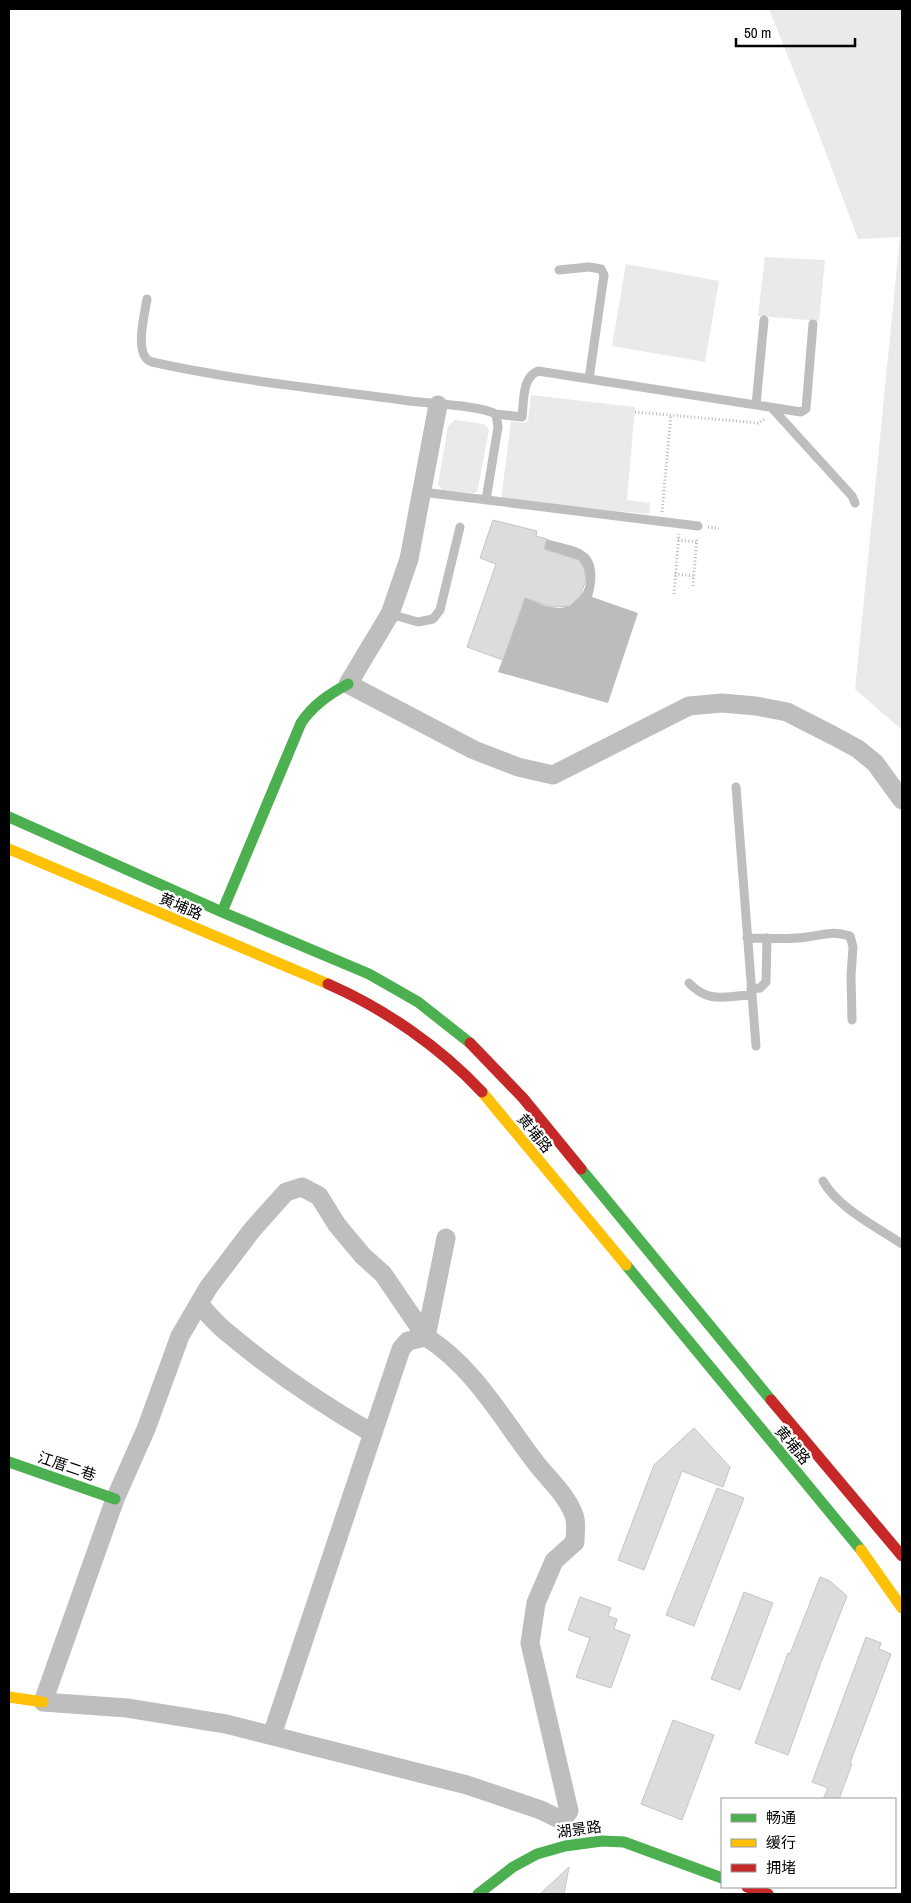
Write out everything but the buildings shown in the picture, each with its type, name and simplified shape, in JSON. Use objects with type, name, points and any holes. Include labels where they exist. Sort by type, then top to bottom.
[{"type":"main road","points":[[222,912],[301,723],[318,701],[348,684]]},
{"type":"main road","name":"黄埔路","points":[[9,818],[222,912],[342,962],[394,987],[418,1002],[464,1037],[523,1098],[902,1556]]},
{"type":"main road","name":"黄埔路","points":[[9,849],[339,989],[390,1016],[438,1050],[479,1088],[497,1109],[856,1545],[902,1608]]},
{"type":"main road","name":"江厝二巷","points":[[9,1462],[115,1499]]},
{"type":"main road","points":[[9,1696],[43,1702]]},
{"type":"main road","name":"湖景路","points":[[478,1894],[516,1864],[542,1851],[608,1840],[632,1845],[721,1878]]},
{"type":"main road","points":[[750,1888],[768,1894]]},
{"type":"street","points":[[438,405],[409,559],[390,614],[348,684],[474,750],[518,767],[552,775],[689,706],[722,703],[772,708],[799,717],[867,756],[884,773],[902,800]]},
{"type":"street","points":[[302,1187],[319,1196],[337,1225],[363,1256],[382,1274],[426,1337],[444,1348],[484,1390],[536,1464],[567,1498],[576,1518],[574,1542],[554,1561],[536,1603],[530,1643],[569,1811],[564,1818],[557,1818],[541,1810],[467,1785],[226,1724],[126,1708],[43,1702],[115,1499],[146,1429],[180,1336],[208,1288],[286,1192],[302,1187]]},
{"type":"street","points":[[426,1337],[446,1238]]},
{"type":"street","points":[[199,1304],[227,1334],[289,1380],[341,1415],[372,1433]]},
{"type":"street","points":[[272,1735],[401,1349],[408,1340],[426,1337]]},
{"type":"lane","points":[[559,270],[589,267],[601,269],[604,275],[589,379]]},
{"type":"lane","points":[[147,299],[141,340],[145,358],[152,362],[252,380],[488,410],[496,414],[522,417],[527,379],[531,374],[538,371],[801,412],[806,409],[813,324]]},
{"type":"lane","points":[[756,405],[764,320]]},
{"type":"lane","points":[[774,409],[852,496],[855,503]]},
{"type":"lane","points":[[486,500],[498,427],[496,414]]},
{"type":"lane","points":[[422,492],[698,526]]},
{"type":"lane","points":[[390,614],[418,622],[433,619],[440,610],[460,526]]},
{"type":"lane","points":[[736,787],[756,1046]]},
{"type":"lane","points":[[747,938],[808,937],[838,932],[850,936],[854,947],[852,1020]]},
{"type":"lane","points":[[689,983],[703,995],[711,997],[751,992],[760,988],[766,982],[766,938]]},
{"type":"lane","points":[[823,1181],[842,1203],[902,1244]]},
{"type":"path","points":[[635,412],[758,423],[774,409]]},
{"type":"path","points":[[661,522],[671,415]]},
{"type":"path","points":[[674,594],[680,524]]},
{"type":"path","points":[[693,586],[698,526]]},
{"type":"path","points":[[678,540],[697,542]]},
{"type":"path","points":[[675,574],[694,576]]},
{"type":"shaded area","points":[[769,9],[902,9],[902,730],[855,689],[900,237],[858,239]]},
{"type":"shaded area","points":[[765,257],[825,260],[819,321],[758,316]]},
{"type":"shaded area","points":[[626,264],[719,281],[705,362],[612,346]]},
{"type":"shaded area","points":[[531,395],[635,407],[627,500],[650,503],[649,514],[501,500],[511,421],[524,423],[528,421]]},
{"type":"shaded area","points":[[455,420],[484,424],[489,430],[477,492],[442,490],[438,484],[448,426]]},
{"type":"shaded area","points":[[547,539],[577,548],[585,552],[593,561],[595,586],[592,597],[638,613],[608,703],[498,672],[525,598],[546,606],[564,607],[574,602],[582,594],[586,584],[584,569],[579,560],[544,549]]},
{"type":"traffic: fast","points":[[222,912],[301,723],[322,700],[348,684]]},
{"type":"traffic: fast","points":[[9,817],[222,912],[369,974],[418,1002],[470,1043]]},
{"type":"traffic: fast","points":[[581,1169],[771,1400]]},
{"type":"traffic: fast","points":[[626,1265],[861,1550]]},
{"type":"traffic: fast","points":[[9,1462],[115,1499]]},
{"type":"traffic: fast","points":[[478,1894],[513,1867],[537,1854],[565,1846],[602,1841],[624,1842],[721,1878]]},
{"type":"traffic: slow","points":[[9,849],[328,984]]},
{"type":"traffic: slow","points":[[482,1092],[626,1265]]},
{"type":"traffic: slow","points":[[861,1550],[902,1608]]},
{"type":"traffic: slow","points":[[9,1697],[43,1702]]},
{"type":"traffic: jam","points":[[328,984],[370,1005],[411,1030],[466,1075],[482,1092]]},
{"type":"traffic: jam","points":[[470,1043],[523,1098],[581,1169]]},
{"type":"traffic: jam","points":[[771,1400],[902,1556]]},
{"type":"traffic: jam","points":[[750,1888],[768,1894]]}]
